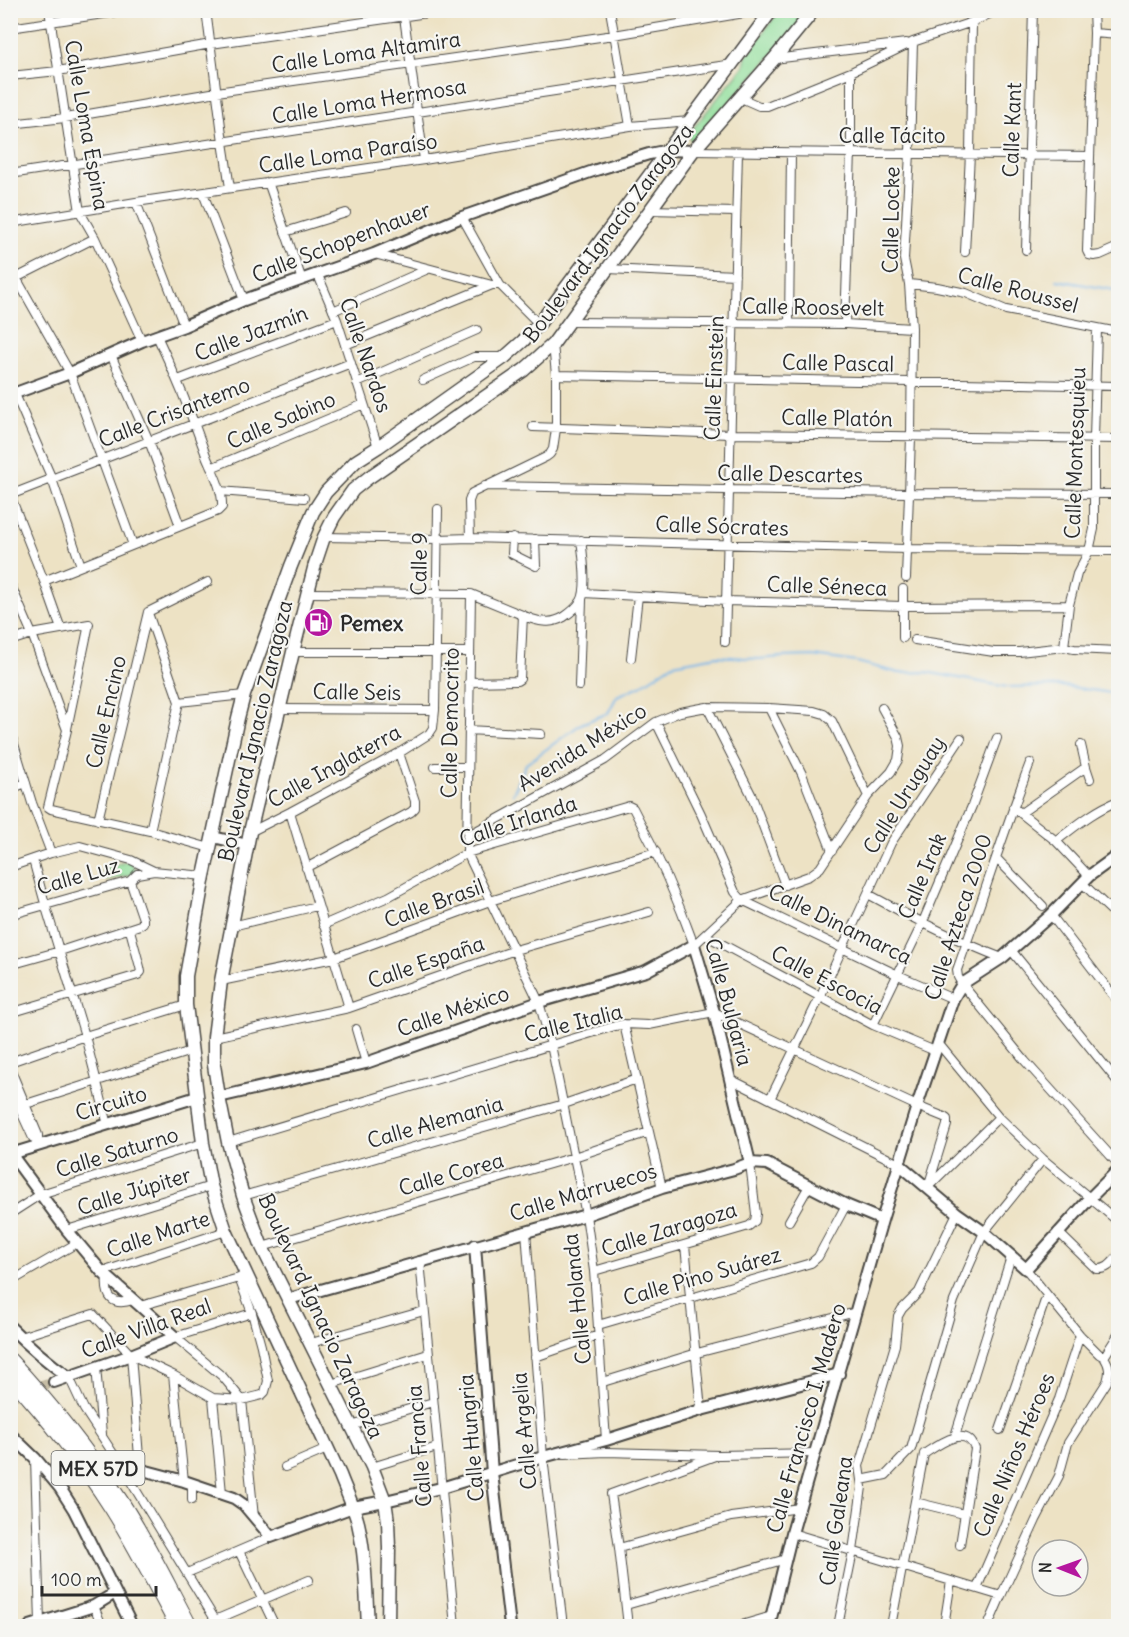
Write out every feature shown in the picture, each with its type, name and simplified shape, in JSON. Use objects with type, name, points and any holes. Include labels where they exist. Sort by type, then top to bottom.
[{"type":"highway","name":"MEX 57D","points":[[10,1360],[40,1392],[86,1451],[122,1503],[190,1626]]},
{"type":"highway","name":"MEX 57D","points":[[10,1377],[29,1397],[78,1459],[113,1510],[177,1626]]},
{"type":"main road","name":"Boulevard Ignacio Zaragoza","points":[[368,1626],[362,1548],[353,1507],[242,1276],[211,1185],[203,1143],[186,1005],[186,976],[204,876],[238,718],[244,695],[313,512],[326,492],[356,460],[378,447],[523,342],[539,324],[772,10]]},
{"type":"main road","name":"Boulevard Ignacio Zaragoza","points":[[388,1626],[389,1548],[385,1502],[372,1467],[262,1247],[243,1196],[228,1142],[214,1065],[214,1037],[221,981],[250,832],[308,593],[324,537],[334,517],[353,490],[524,370],[554,344],[693,151],[741,98],[814,10]]},
{"type":"street","name":"Calle Loma Espina","points":[[49,10],[80,212],[95,238],[142,341]]},
{"type":"street","points":[[10,28],[130,10]]},
{"type":"street","points":[[206,10],[230,188]]},
{"type":"street","points":[[10,76],[58,71],[404,14],[448,10]]},
{"type":"street","points":[[610,10],[630,126]]},
{"type":"street","name":"Calle Loma Altamira","points":[[10,124],[65,118],[217,92],[614,35],[762,10]]},
{"type":"street","points":[[741,98],[759,106],[767,106],[851,72],[914,42],[972,22],[998,10]]},
{"type":"street","name":"Calle Kant","points":[[1026,250],[1033,10]]},
{"type":"street","points":[[1093,10],[1095,33],[1086,244],[1089,255],[1094,256],[1119,247]]},
{"type":"street","points":[[404,14],[424,160]]},
{"type":"street","points":[[965,252],[970,154],[972,22]]},
{"type":"street","points":[[1095,33],[1119,35]]},
{"type":"street","points":[[774,59],[914,42]]},
{"type":"street","name":"Calle Locke","points":[[906,578],[912,328],[909,284],[904,259],[914,42]]},
{"type":"street","name":"Calle Loma Hermosa","points":[[10,174],[733,63]]},
{"type":"street","points":[[845,324],[851,152],[851,72]]},
{"type":"street","name":"Calle Loma Paraíso","points":[[10,223],[630,126],[690,121]]},
{"type":"street","name":"Calle Schopenhauer","points":[[12,392],[70,373],[244,300],[374,254],[462,217],[649,154],[669,150],[693,151]]},
{"type":"street","name":"Calle Tácito","points":[[693,151],[1090,156]]},
{"type":"street","name":"Calle Einstein","points":[[725,642],[738,152]]},
{"type":"street","points":[[789,324],[791,153]]},
{"type":"street","points":[[268,182],[302,280]]},
{"type":"street","points":[[203,193],[244,300]]},
{"type":"street","points":[[136,202],[184,326]]},
{"type":"street","points":[[649,210],[736,212]]},
{"type":"street","points":[[285,232],[346,213]]},
{"type":"street","points":[[462,217],[496,285],[539,324]]},
{"type":"street","points":[[14,276],[95,238]]},
{"type":"street","points":[[374,254],[496,285]]},
{"type":"street","points":[[10,267],[70,373],[133,545]]},
{"type":"street","name":"Calle Jazmín","points":[[333,311],[428,268]]},
{"type":"street","points":[[608,269],[735,275]]},
{"type":"street","name":"Calle Nardos","points":[[318,275],[337,320],[378,447]]},
{"type":"street","name":"Calle Roussel","points":[[909,284],[966,293],[1006,310],[1119,332]]},
{"type":"street","points":[[345,345],[496,285]]},
{"type":"street","name":"Calle Jazmín","points":[[178,380],[337,320]]},
{"type":"street","name":"Calle Roosevelt","points":[[570,322],[845,324],[912,328]]},
{"type":"street","name":"Calle Montesquieu","points":[[1064,647],[1069,605],[1077,574],[1089,551],[1094,529],[1097,329]]},
{"type":"street","points":[[357,383],[477,330]]},
{"type":"street","points":[[44,581],[218,511],[222,507],[220,491],[178,380],[157,336]]},
{"type":"street","points":[[470,538],[470,496],[472,493],[550,454],[553,449],[556,429],[554,344]]},
{"type":"street","points":[[111,355],[149,441],[180,526]]},
{"type":"street","points":[[423,380],[474,357],[505,357]]},
{"type":"street","name":"Calle Crisantemo","points":[[10,495],[351,363]]},
{"type":"street","name":"Calle Pascal","points":[[556,375],[1119,386]]},
{"type":"street","points":[[12,392],[52,479],[81,566]]},
{"type":"street","name":"Calle Sabino","points":[[211,468],[364,404]]},
{"type":"street","name":"Calle Platón","points":[[533,428],[730,434],[1119,439]]},
{"type":"street","name":"Calle Descartes","points":[[485,486],[729,491],[1119,494]]},
{"type":"street","points":[[220,491],[304,498]]},
{"type":"street","points":[[10,495],[61,629]]},
{"type":"street","name":"Calle 9","points":[[433,728],[438,509]]},
{"type":"street","name":"Calle Sócrates","points":[[324,537],[513,538],[907,549],[1119,551]]},
{"type":"street","points":[[513,538],[512,554],[536,566],[535,539]]},
{"type":"street","points":[[579,686],[584,568],[581,540]]},
{"type":"street","points":[[150,831],[179,702],[148,612],[208,582]]},
{"type":"street","points":[[10,583],[32,634],[67,730]]},
{"type":"street","points":[[903,589],[903,638]]},
{"type":"street","points":[[308,593],[471,594],[543,622],[552,622],[568,614],[583,596]]},
{"type":"street","name":"Calle Democrito","points":[[467,853],[471,594]]},
{"type":"street","name":"Calle Séneca","points":[[583,596],[903,606],[1069,605]]},
{"type":"street","points":[[631,658],[638,596]]},
{"type":"street","name":"Calle Encino","points":[[98,820],[148,612]]},
{"type":"street","points":[[469,682],[517,681],[520,679],[523,615]]},
{"type":"street","points":[[10,641],[32,634],[89,624],[48,807],[98,820],[211,843],[248,845]]},
{"type":"street","points":[[915,640],[994,652],[1064,647],[1119,651]]},
{"type":"street","points":[[293,652],[469,652]]},
{"type":"street","points":[[179,702],[244,695]]},
{"type":"street","points":[[707,707],[752,794],[785,885]]},
{"type":"street","name":"Avenida México","points":[[467,836],[606,760],[656,722],[680,712],[707,707],[769,708],[814,711],[824,714],[832,721],[868,796]]},
{"type":"street","points":[[769,708],[802,774],[832,851]]},
{"type":"street","points":[[694,945],[742,900],[809,876],[820,868],[868,796],[891,772],[898,759],[900,746],[898,737],[882,708]]},
{"type":"street","name":"Calle Seis","points":[[279,709],[435,710]]},
{"type":"street","points":[[656,722],[701,814],[735,892],[742,900]]},
{"type":"street","name":"Calle Inglaterra","points":[[250,832],[399,753],[429,734],[433,728]]},
{"type":"street","points":[[468,730],[541,734]]},
{"type":"street","points":[[11,735],[51,853]]},
{"type":"street","name":"Calle Uruguay","points":[[770,1100],[891,843],[961,738]]},
{"type":"street","name":"Calle Irak","points":[[873,1025],[922,924],[972,806],[997,738]]},
{"type":"street","points":[[1081,745],[1090,779]]},
{"type":"street","points":[[306,868],[415,808],[415,801],[399,753]]},
{"type":"street","name":"Calle Azteca 2000","points":[[882,1220],[953,999],[962,984],[957,970],[1030,763]]},
{"type":"street","points":[[435,766],[468,767]]},
{"type":"street","points":[[1021,813],[1086,767]]},
{"type":"street","points":[[10,789],[26,783]]},
{"type":"street","points":[[1056,842],[1094,812],[1119,801]]},
{"type":"street","name":"Calle Bulgaria","points":[[629,806],[633,808],[656,852],[694,945],[714,1012],[750,1163],[755,1221]]},
{"type":"street","name":"Calle Irlanda","points":[[323,925],[388,897],[467,853],[629,806]]},
{"type":"street","points":[[1014,807],[1056,842],[1119,917]]},
{"type":"street","points":[[290,812],[349,1008]]},
{"type":"street","points":[[10,867],[74,846],[86,846],[154,870],[204,876]]},
{"type":"street","name":"Calle Brasil","points":[[221,981],[334,958],[490,901],[656,852]]},
{"type":"street","name":"Calle Holanda","points":[[467,853],[539,1002],[552,1045],[586,1215],[594,1271],[606,1440]]},
{"type":"street","points":[[1119,855],[1086,880],[1051,915],[1002,958],[962,984],[1024,1061],[1119,1164]]},
{"type":"street","points":[[997,859],[1043,906]]},
{"type":"street","points":[[33,860],[85,1036],[108,1125]]},
{"type":"street","name":"Calle Luz","points":[[10,915],[45,902],[130,881],[137,874],[154,870]]},
{"type":"street","points":[[10,965],[130,930],[143,923],[130,881]]},
{"type":"street","points":[[868,894],[922,924],[1002,958]]},
{"type":"street","name":"Calle Dinamarca","points":[[742,900],[953,999]]},
{"type":"street","points":[[232,926],[317,906]]},
{"type":"street","name":"Calle España","points":[[214,1037],[349,1008],[515,950],[649,912]]},
{"type":"street","points":[[1051,915],[1119,1002]]},
{"type":"street","points":[[10,1013],[138,975],[141,972],[130,930]]},
{"type":"street","name":"Calle Escocia","points":[[705,935],[873,1025],[937,1047]]},
{"type":"street","name":"Calle México","points":[[219,1097],[366,1063],[539,1002],[646,971],[694,945]]},
{"type":"street","points":[[1011,950],[1119,1082]]},
{"type":"street","points":[[10,1062],[186,1005]]},
{"type":"street","points":[[714,1012],[947,1119],[928,1187]]},
{"type":"street","name":"Calle Italia","points":[[228,1142],[624,1024],[649,1025],[714,1012]]},
{"type":"street","points":[[624,1024],[662,1188]]},
{"type":"street","points":[[356,1029],[366,1063]]},
{"type":"street","points":[[937,1047],[999,1117],[1043,1159],[1115,1219]]},
{"type":"street","points":[[26,1104],[191,1051]]},
{"type":"street","points":[[10,1068],[38,1135],[38,1144]]},
{"type":"street","name":"Calle Alemania","points":[[243,1196],[564,1104],[637,1079]]},
{"type":"street","points":[[730,1079],[899,1164],[1026,1269],[1080,1335],[1103,1356],[1109,1365],[1107,1382],[1068,1443],[1059,1476],[1036,1520],[988,1626]]},
{"type":"street","points":[[12,1092],[38,1144]]},
{"type":"street","name":"Circuito","points":[[11,1154],[197,1096]]},
{"type":"street","points":[[928,1187],[999,1117]]},
{"type":"street","name":"Calle Corea","points":[[262,1247],[649,1132]]},
{"type":"street","name":"Calle Saturno","points":[[10,1214],[41,1194],[203,1143]]},
{"type":"street","points":[[11,1154],[77,1243],[104,1274],[223,1377],[242,1400],[255,1518]]},
{"type":"street","points":[[861,1480],[886,1475],[911,1449],[954,1301],[984,1233],[1043,1159]]},
{"type":"street","points":[[750,1163],[767,1164],[882,1220]]},
{"type":"street","name":"Calle Marruecos","points":[[289,1299],[586,1215],[662,1188],[750,1163]]},
{"type":"street","points":[[1026,1269],[1058,1232],[1119,1170]]},
{"type":"street","name":"Calle Júpiter","points":[[67,1230],[211,1185]]},
{"type":"street","points":[[789,1221],[809,1186]]},
{"type":"street","name":"Calle Pino Suárez","points":[[598,1325],[811,1263],[815,1260],[846,1204]]},
{"type":"street","name":"Calle Galeana","points":[[838,1626],[853,1551],[862,1487],[859,1466],[895,1345],[898,1316],[919,1292],[957,1213]]},
{"type":"street","name":"Calle Francisco I. Madero","points":[[771,1621],[792,1533],[882,1220]]},
{"type":"street","name":"Calle Zaragoza","points":[[594,1271],[749,1226],[755,1221]]},
{"type":"street","name":"Calle Marte","points":[[104,1274],[226,1231]]},
{"type":"street","name":"Calle Argelia","points":[[526,1231],[535,1357],[563,1626]]},
{"type":"street","points":[[1058,1232],[1096,1269],[1102,1270],[1108,1267],[1119,1256]]},
{"type":"street","points":[[10,1282],[77,1243]]},
{"type":"street","name":"Calle Hungria","points":[[475,1245],[492,1473],[510,1626]]},
{"type":"street","points":[[685,1245],[701,1410]]},
{"type":"street","points":[[955,1436],[1011,1257]]},
{"type":"street","name":"Calle Francia","points":[[420,1261],[455,1626]]},
{"type":"street","points":[[20,1337],[87,1314],[93,1314],[131,1355],[213,1398],[242,1400],[262,1395],[265,1392],[268,1381],[242,1276],[136,1303]]},
{"type":"street","points":[[1000,1430],[1047,1295]]},
{"type":"street","points":[[311,1343],[424,1311]]},
{"type":"street","points":[[603,1382],[697,1353],[856,1312]]},
{"type":"street","name":"Calle Villa Real","points":[[54,1382],[175,1337],[252,1313]]},
{"type":"street","points":[[10,1327],[48,1363],[69,1377],[84,1409],[217,1623],[309,1580]]},
{"type":"street","points":[[535,1357],[599,1335]]},
{"type":"street","name":"Calle Niños Héroes","points":[[977,1588],[1059,1400],[1080,1335]]},
{"type":"street","points":[[1103,1356],[1119,1335]]},
{"type":"street","points":[[331,1384],[428,1354]]},
{"type":"street","points":[[131,1355],[140,1470]]},
{"type":"street","points":[[96,1367],[102,1436]]},
{"type":"street","points":[[186,1573],[271,1537],[353,1507],[385,1502],[441,1488],[701,1410],[839,1374]]},
{"type":"street","points":[[173,1375],[192,1500]]},
{"type":"street","points":[[213,1398],[222,1493]]},
{"type":"street","points":[[351,1426],[433,1402]]},
{"type":"street","points":[[10,1434],[35,1458],[60,1488],[74,1510],[132,1626]]},
{"type":"street","points":[[891,1626],[924,1454],[955,1436],[973,1442],[975,1449],[960,1545]]},
{"type":"street","points":[[372,1467],[437,1447]]},
{"type":"street","points":[[285,1467],[327,1449]]},
{"type":"street","points":[[911,1449],[924,1454]]},
{"type":"street","points":[[545,1456],[606,1452],[719,1455],[815,1453]]},
{"type":"street","points":[[628,1626],[620,1548],[611,1494],[719,1455]]},
{"type":"street","points":[[35,1458],[43,1624],[94,1606],[115,1593]]},
{"type":"street","points":[[120,1464],[188,1482],[234,1498],[244,1505],[271,1537]]},
{"type":"street","points":[[915,1502],[964,1514]]},
{"type":"street","points":[[620,1548],[721,1519],[800,1508]]},
{"type":"street","points":[[792,1533],[1001,1596]]},
{"type":"street","points":[[239,1551],[275,1626]]},
{"type":"street","points":[[626,1605],[786,1559]]},
{"type":"street","points":[[944,1626],[951,1581]]},
{"type":"street","points":[[94,1606],[102,1626]]},
{"type":"street","points":[[738,1626],[771,1621]]},
{"type":"green space","points":[[779,11],[811,11],[695,142],[692,142],[688,136],[689,133],[744,66],[746,56]]},
{"type":"green space","points":[[131,860],[137,874],[105,880],[102,869]]},
{"type":"waterway","points":[[1057,280],[1118,292]]},
{"type":"waterway","points":[[513,794],[526,764],[581,724],[608,713],[617,696],[640,686],[673,664],[717,656],[758,659],[813,656],[857,662],[899,673],[926,672],[1007,687],[1063,686],[1118,694]]},
{"type":"tunnel","points":[[10,1397],[54,1382]]},
{"type":"place","name":"Pemex","points":[[319,623]]}]
